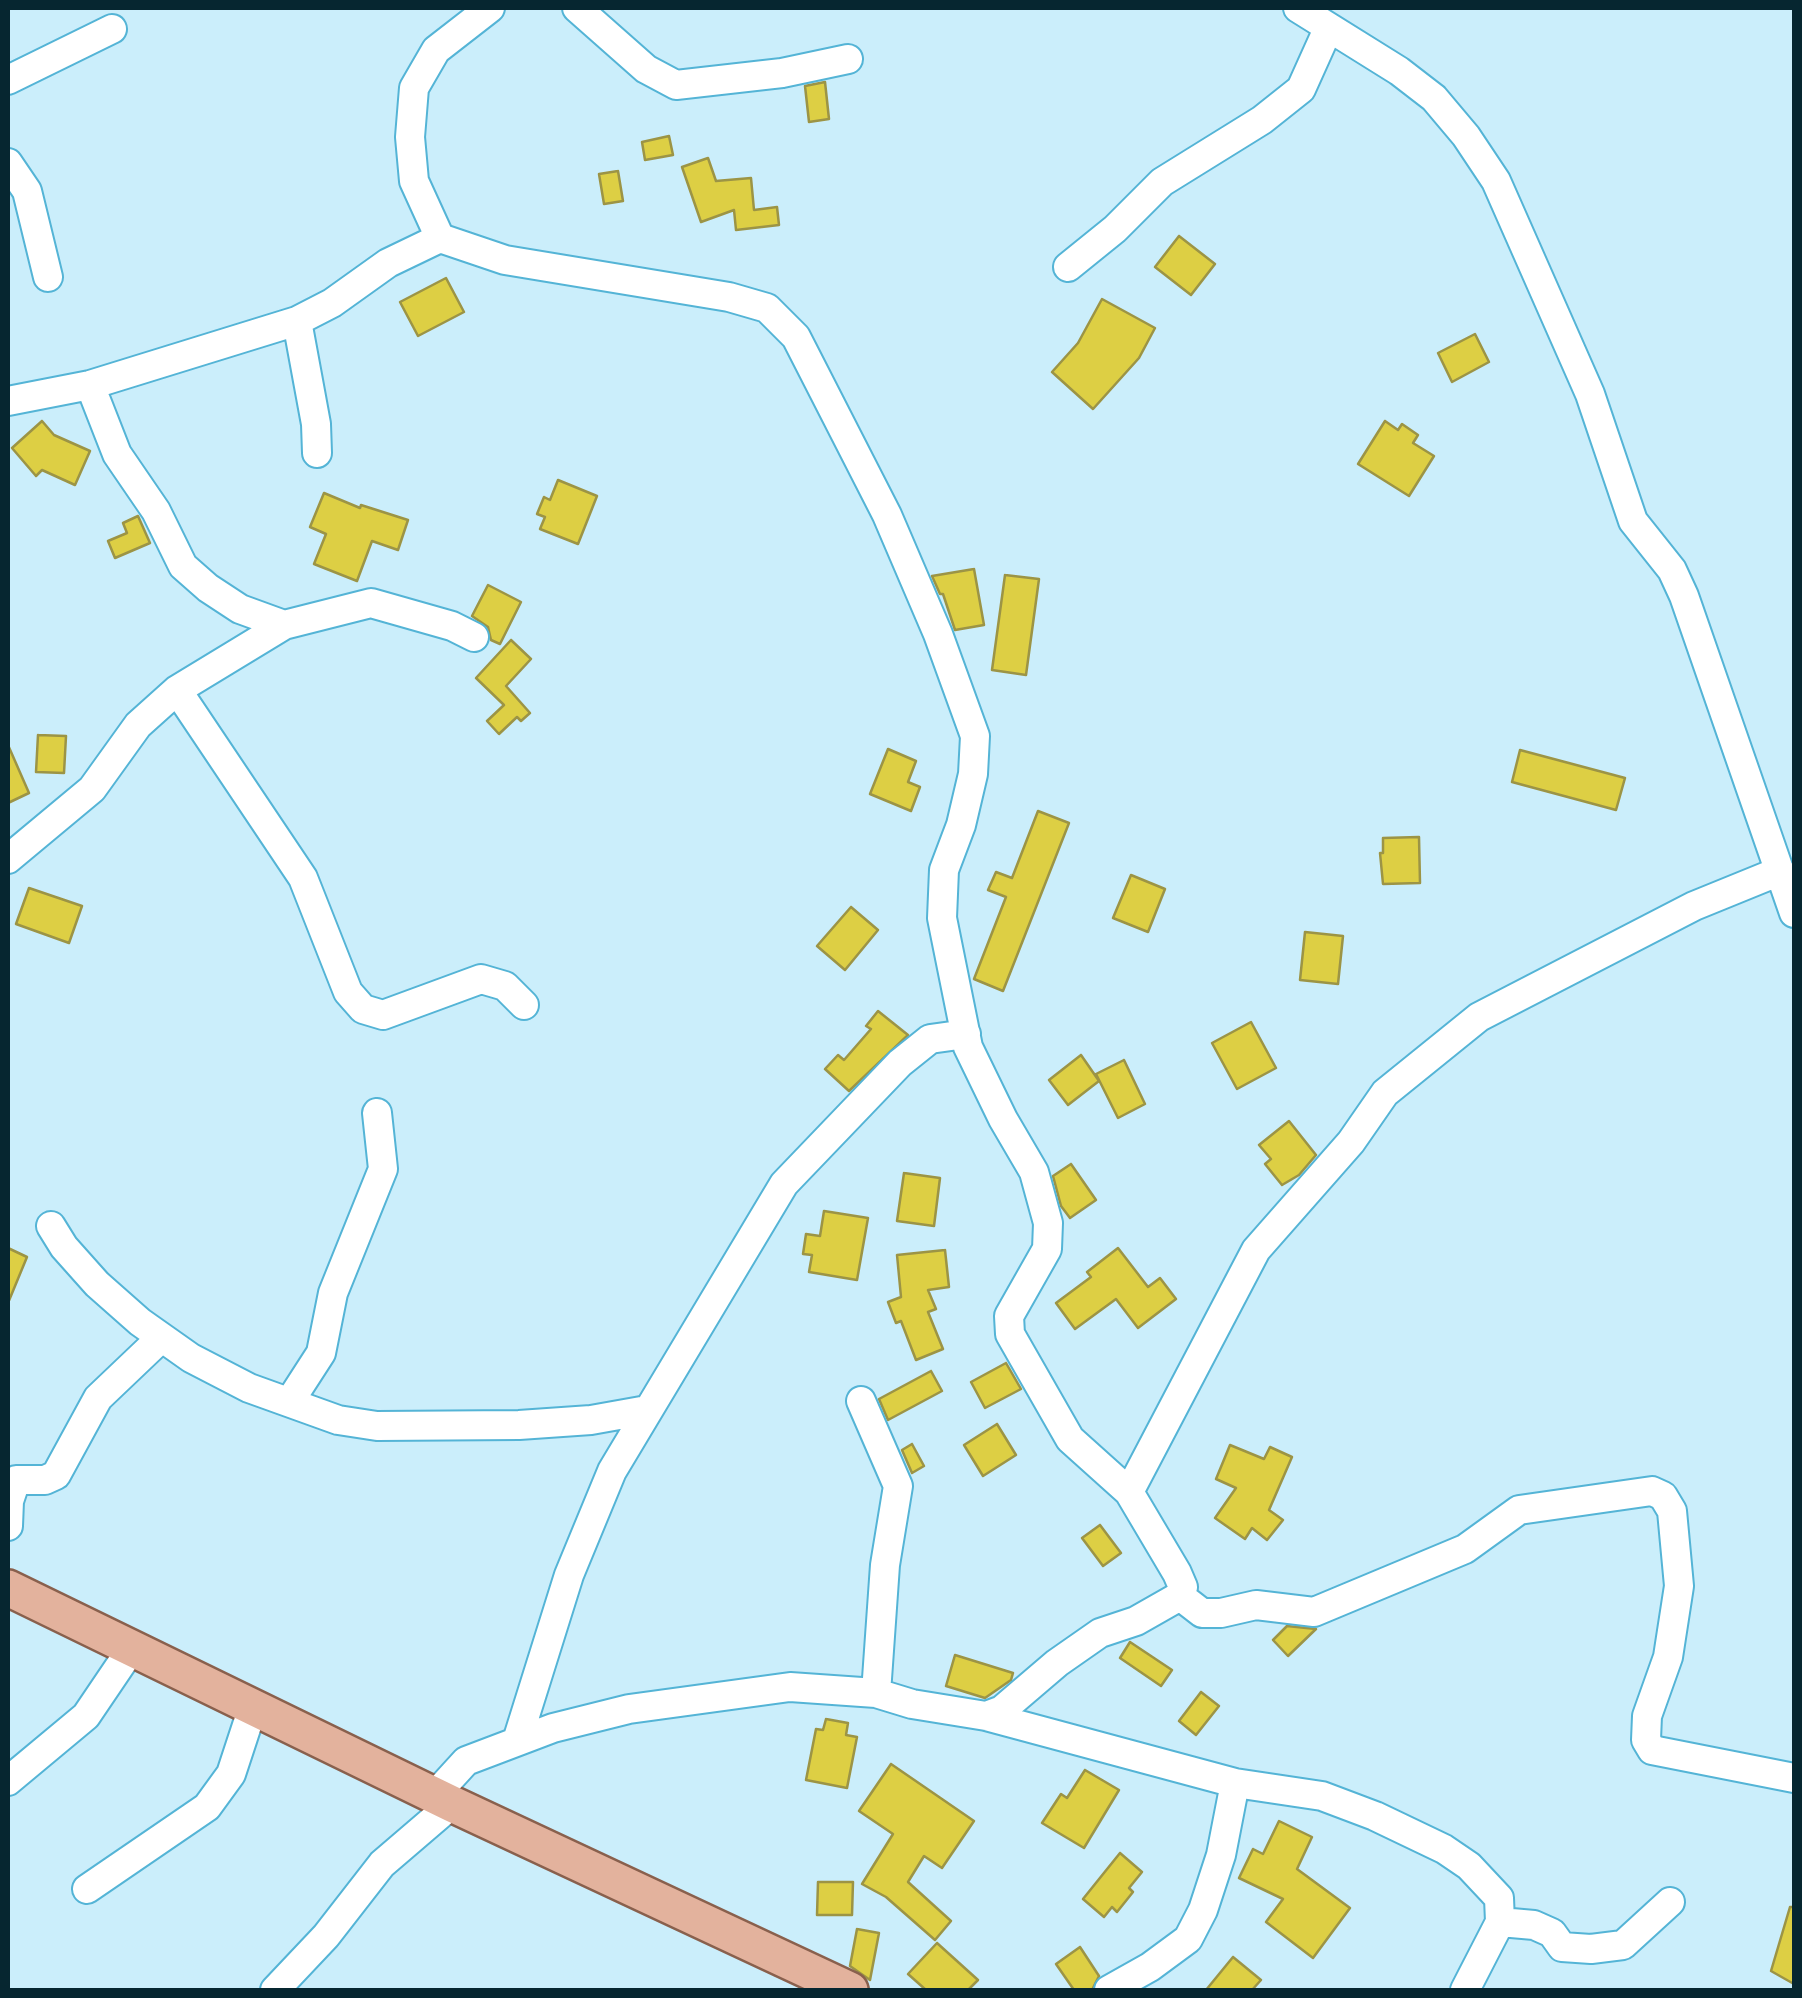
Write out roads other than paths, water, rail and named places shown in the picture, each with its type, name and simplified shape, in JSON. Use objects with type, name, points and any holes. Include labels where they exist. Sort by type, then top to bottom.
[{"type":"main road","points":[[8,1588],[443,1800],[850,1990]]},
{"type":"street","points":[[440,238],[414,181],[410,137],[414,88],[436,50],[490,8]]},
{"type":"street","points":[[578,8],[646,69],[676,86],[782,73],[848,59]]},
{"type":"street","points":[[1298,8],[1399,71],[1434,98],[1496,181],[1590,394],[1633,521],[1672,570],[1684,596],[1794,913]]},
{"type":"street","points":[[8,80],[112,28]]},
{"type":"street","points":[[1068,266],[1115,229],[1162,182],[1262,120],[1301,90],[1328,29]]},
{"type":"street","points":[[8,163],[27,190],[48,276]]},
{"type":"street","points":[[8,401],[90,386],[296,321],[388,264],[440,238],[504,260],[729,297],[767,308],[796,336],[887,514],[938,634],[975,736],[973,774],[944,870],[942,918],[968,1047],[1003,1120],[1034,1172],[1048,1223],[1047,1249],[1009,1316],[1010,1334],[1070,1439],[1129,1492],[1182,1586],[1180,1596],[1136,1621],[1100,1634],[1056,1663],[1002,1710],[986,1716]]},
{"type":"street","points":[[296,321],[316,424],[317,453]]},
{"type":"street","points":[[90,386],[117,454],[156,512],[183,566],[240,610],[284,624]]},
{"type":"street","points":[[8,859],[92,788],[138,726],[177,690],[284,624],[371,603],[452,626],[474,637]]},
{"type":"street","points":[[177,690],[303,878],[348,992],[363,1009],[383,1015],[481,979],[505,986],[524,1005]]},
{"type":"street","points":[[1129,1492],[1256,1250],[1351,1142],[1385,1094],[1479,1018],[1694,906],[1780,871]]},
{"type":"street","points":[[517,1740],[568,1575],[612,1471],[784,1184],[900,1063],[930,1039],[966,1034]]},
{"type":"street","points":[[290,1401],[321,1353],[333,1293],[384,1170],[376,1113]]},
{"type":"street","points":[[51,1226],[64,1247],[98,1284],[191,1358],[249,1388],[338,1420],[377,1426],[519,1425],[591,1420],[647,1410]]},
{"type":"street","points":[[8,1526],[9,1501],[16,1480],[45,1480],[56,1475],[98,1398],[162,1338]]},
{"type":"street","points":[[861,1401],[898,1486],[885,1566],[876,1693]]},
{"type":"street","points":[[1180,1596],[1202,1612],[1221,1613],[1256,1605],[1314,1612],[1465,1549],[1519,1510],[1652,1490],[1662,1496],[1672,1511],[1679,1586],[1668,1657],[1647,1716],[1646,1740],[1652,1750],[1794,1778]]},
{"type":"street","points":[[8,1781],[86,1716],[132,1648]]},
{"type":"street","points":[[275,1990],[326,1936],[382,1864],[443,1800],[466,1761],[517,1740],[629,1709],[790,1687],[876,1693],[912,1704],[986,1716],[1235,1783],[1322,1796],[1375,1816],[1444,1849],[1469,1866],[1499,1898],[1500,1922],[1466,1990]]},
{"type":"street","points":[[87,1889],[207,1806],[232,1774],[253,1708]]},
{"type":"street","points":[[1109,1990],[1188,1939],[1203,1910],[1221,1855],[1235,1783]]},
{"type":"street","points":[[1500,1922],[1534,1925],[1552,1933],[1562,1946],[1591,1949],[1623,1945],[1670,1902]]}]
